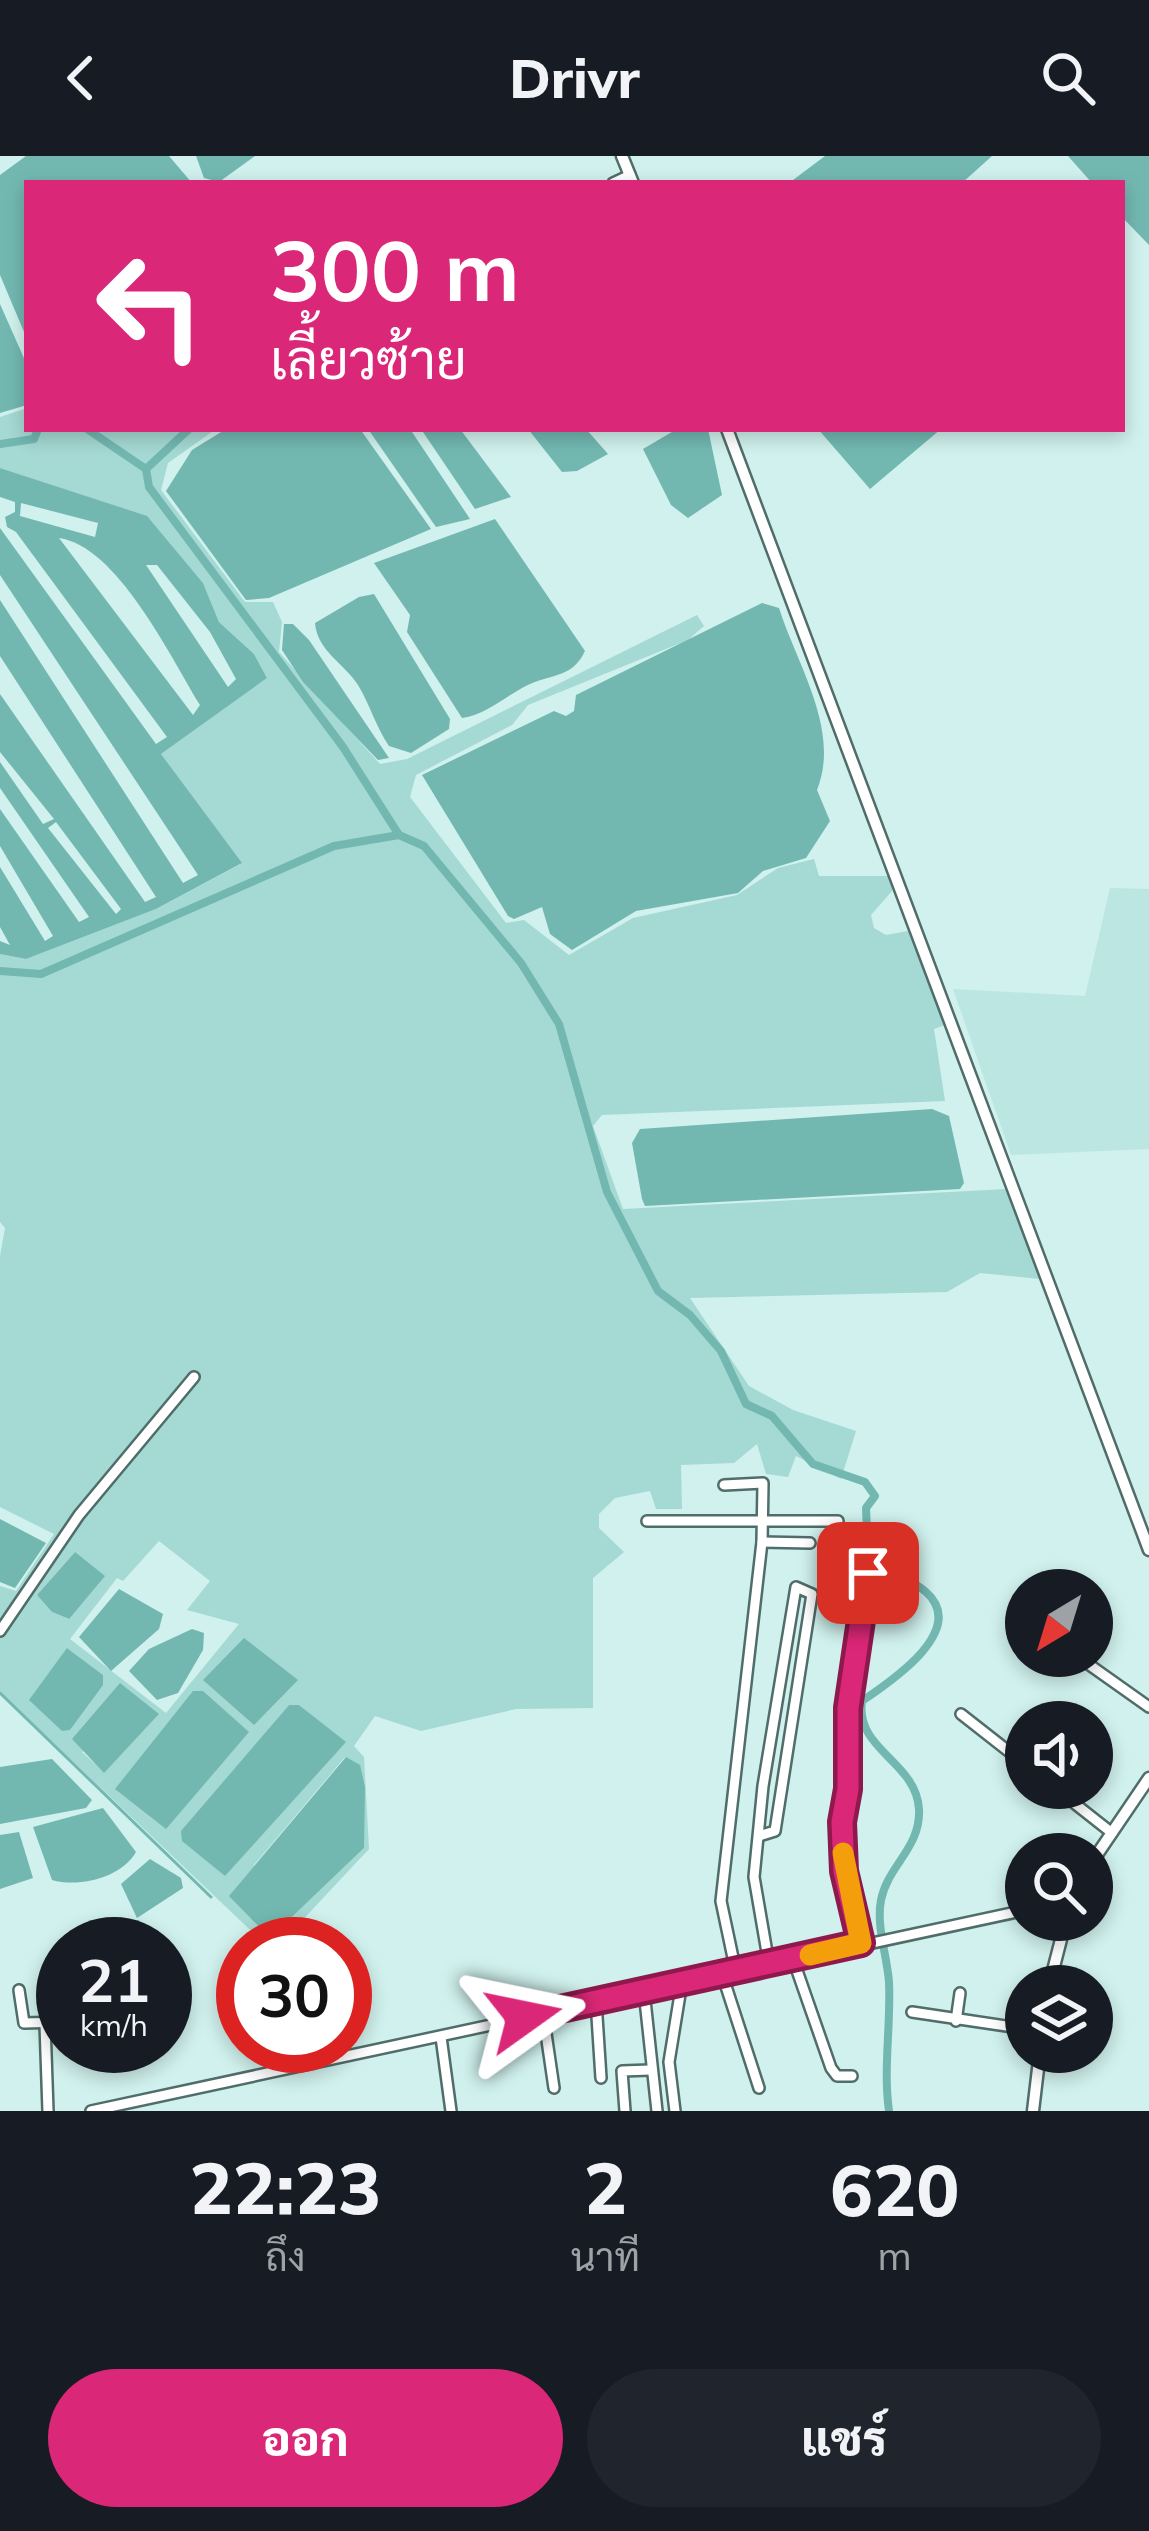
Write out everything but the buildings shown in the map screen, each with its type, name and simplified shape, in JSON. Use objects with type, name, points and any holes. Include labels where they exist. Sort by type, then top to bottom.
[{"type":"street","points":[[622,156],[631,179]]},
{"type":"street","points":[[728,432],[1149,1550]]},
{"type":"street","points":[[0,1631],[79,1515],[194,1377]]},
{"type":"street","points":[[724,1485],[763,1483],[762,1542],[721,1901],[736,1972]]},
{"type":"street","points":[[647,1521],[838,1521]]},
{"type":"street","points":[[762,1542],[810,1543]]},
{"type":"street","points":[[862,1942],[844,1871],[842,1822],[848,1789],[848,1708],[868,1573]]},
{"type":"street","points":[[759,1836],[775,1831],[811,1590],[796,1587],[759,1836],[754,1903],[769,1964]]},
{"type":"street","points":[[1107,1677],[1149,1707]]},
{"type":"street","points":[[961,1714],[1005,1749]]},
{"type":"street","points":[[1082,1809],[1112,1833],[1149,1778]]},
{"type":"street","points":[[372,2051],[1005,1914]]},
{"type":"street","points":[[793,1959],[831,2068],[837,2076],[851,2076]]},
{"type":"street","points":[[722,1974],[759,2088]]},
{"type":"street","points":[[675,2111],[669,2062],[682,1982]]},
{"type":"street","points":[[19,1990],[24,2024],[36,2024]]},
{"type":"street","points":[[644,1991],[657,2111]]},
{"type":"street","points":[[956,2021],[960,1994]]},
{"type":"street","points":[[596,2001],[601,2078]]},
{"type":"street","points":[[912,2012],[1005,2027]]},
{"type":"street","points":[[543,2013],[554,2088]]},
{"type":"street","points":[[441,2037],[451,2111]]},
{"type":"street","points":[[625,2111],[622,2071],[650,2070]]},
{"type":"street","points":[[47,2073],[48,2111]]},
{"type":"street","points":[[91,2111],[269,2073]]},
{"type":"street","points":[[1033,2111],[1037,2073]]},
{"type":"shaded area","points":[[26,156],[169,156],[189,180],[24,180],[24,332],[0,275],[0,175]]},
{"type":"shaded area","points":[[196,156],[255,156],[222,180],[204,178]]},
{"type":"shaded area","points":[[825,156],[992,156],[965,180],[793,180]]},
{"type":"shaded area","points":[[1068,156],[1149,156],[1149,245],[1125,220],[1125,180],[1089,180]]},
{"type":"shaded area","points":[[0,304],[24,358],[24,406],[0,413]]},
{"type":"shaded area","points":[[24,409],[24,432],[212,432],[168,463],[161,490],[245,602],[273,602],[282,622],[279,652],[380,764],[407,759],[697,615],[704,626],[688,640],[528,705],[512,725],[416,775],[410,797],[506,923],[524,920],[569,955],[633,918],[737,895],[778,868],[814,859],[819,876],[892,876],[892,891],[871,915],[874,928],[886,935],[908,931],[948,1024],[934,1029],[945,1101],[602,1115],[593,1126],[623,1209],[1007,1189],[1040,1279],[980,1273],[947,1292],[690,1298],[749,1386],[793,1410],[856,1431],[841,1479],[796,1456],[788,1477],[766,1474],[757,1444],[734,1463],[681,1465],[682,1509],[656,1509],[650,1491],[615,1498],[599,1514],[599,1528],[624,1552],[593,1578],[593,1708],[516,1709],[421,1731],[375,1716],[354,1746],[364,1757],[369,1849],[305,1917],[292,1917],[364,1848],[345,1757],[254,1865],[265,1917],[237,1917],[0,1692],[0,1586],[16,1591],[54,1534],[0,1507],[0,1256],[5,1228],[0,1222],[0,954],[26,959],[156,909],[241,864],[161,754],[267,678],[254,654],[219,622],[203,583],[147,517],[0,468],[0,417]],"holes":[[[159,1541],[210,1581],[187,1610],[239,1624],[166,1713],[70,1639],[117,1578],[123,1581]],[[75,1552],[68,1619],[52,1612],[37,1595]],[[67,1648],[103,1675],[102,1685],[70,1730]],[[289,1705],[299,1705],[345,1743],[182,1831]],[[159,1714],[104,1772],[82,1752]]]},
{"type":"shaded area","points":[[221,432],[362,432],[431,529],[269,598],[246,600],[166,491],[192,450]]},
{"type":"shaded area","points":[[370,432],[412,432],[470,519],[436,527]]},
{"type":"shaded area","points":[[423,432],[462,432],[511,497],[475,509]]},
{"type":"shaded area","points":[[530,432],[589,432],[608,454],[577,471],[562,472]]},
{"type":"shaded area","points":[[672,432],[709,432],[722,495],[688,518],[671,505],[643,449]]},
{"type":"shaded area","points":[[821,432],[937,432],[870,489]]},
{"type":"shaded area","points":[[0,468],[147,516],[203,583],[219,622],[254,654],[267,678],[161,754],[242,863],[156,909],[26,959],[0,954],[0,941],[10,945],[0,927],[0,867],[45,941],[53,936],[0,846],[0,809],[79,922],[89,917],[0,788],[0,762],[43,824],[54,819],[0,752],[0,694],[145,902],[156,897],[0,656],[0,600],[183,883],[198,875],[0,575],[0,528],[156,744],[167,737],[16,532],[7,527],[5,517],[15,512],[15,502],[0,497]],"holes":[[[21,503],[98,523],[95,537],[20,516]],[[59,538],[80,545],[101,561],[140,606],[200,705],[193,715]],[[146,565],[157,565],[210,632],[236,679],[228,687]],[[56,822],[121,909],[116,914],[48,828]]]},
{"type":"shaded area","points":[[495,519],[585,651],[568,670],[462,718],[407,632],[410,615],[374,563]]},
{"type":"shaded area","points":[[374,594],[450,719],[449,729],[411,753],[389,746],[353,677],[317,633],[315,623],[359,597]]},
{"type":"shaded area","points":[[762,603],[779,608],[814,698],[824,744],[817,790],[830,821],[806,858],[763,871],[738,893],[636,911],[572,950],[550,934],[542,907],[514,919],[508,916],[422,775],[554,711],[566,716],[574,711],[576,695]]},
{"type":"shaded area","points":[[284,624],[293,624],[309,640],[389,758],[378,760],[303,682],[282,650]]},
{"type":"shaded area","points":[[1110,888],[1149,889],[1149,1149],[1011,1155],[953,989],[1085,996]]},
{"type":"shaded area","points":[[932,1109],[949,1116],[964,1183],[960,1189],[645,1206],[642,1199],[632,1143],[640,1129]]},
{"type":"shaded area","points":[[0,1519],[46,1543],[15,1588],[0,1582]]},
{"type":"shaded area","points":[[75,1552],[105,1576],[69,1619],[52,1612],[37,1595]]},
{"type":"shaded area","points":[[119,1589],[163,1614],[159,1629],[111,1671],[79,1637]]},
{"type":"shaded area","points":[[192,1629],[204,1633],[203,1650],[178,1693],[157,1700],[129,1671],[149,1649]]},
{"type":"shaded area","points":[[244,1638],[298,1680],[254,1725],[203,1680]]},
{"type":"shaded area","points":[[67,1648],[103,1675],[103,1685],[70,1730],[62,1731],[29,1700]]},
{"type":"shaded area","points":[[120,1683],[159,1714],[104,1773],[72,1739]]},
{"type":"shaded area","points":[[193,1691],[203,1691],[249,1732],[166,1829],[115,1789]]},
{"type":"shaded area","points":[[289,1705],[299,1705],[346,1742],[225,1876],[182,1841],[181,1831]]},
{"type":"shaded area","points":[[346,1757],[360,1765],[365,1787],[364,1848],[292,1917],[250,1917],[229,1896]]},
{"type":"shaded area","points":[[52,1759],[92,1800],[86,1808],[0,1824],[0,1767]]},
{"type":"shaded area","points":[[103,1808],[136,1852],[130,1861],[99,1878],[75,1883],[52,1880],[33,1827]]},
{"type":"shaded area","points":[[19,1832],[33,1878],[0,1889],[0,1835]]},
{"type":"shaded area","points":[[150,1859],[181,1878],[183,1888],[137,1917],[121,1884]]},
{"type":"waterway","points":[[0,444],[34,439],[37,432]]},
{"type":"waterway","points":[[91,432],[146,469]]},
{"type":"waterway","points":[[186,432],[146,469],[149,487],[343,747],[399,835]]},
{"type":"waterway","points":[[0,971],[41,974],[334,846],[399,835],[424,846],[521,963],[559,1024],[607,1192],[658,1291],[690,1315],[721,1351],[746,1404],[772,1416],[813,1464],[865,1482],[875,1496],[866,1508],[868,1555],[920,1587],[937,1607],[938,1622],[921,1654],[862,1701],[868,1732],[908,1779],[919,1809],[915,1835],[890,1876],[880,1910],[889,1982],[889,2111]]},
{"type":"waterway","points":[[0,1693],[211,1897]]},
{"type":"slow traffic","points":[[810,1955],[861,1943],[843,1853]]},
{"type":"route","points":[[524,2017],[861,1943],[844,1871],[842,1822],[850,1760],[848,1708],[868,1573]]}]
